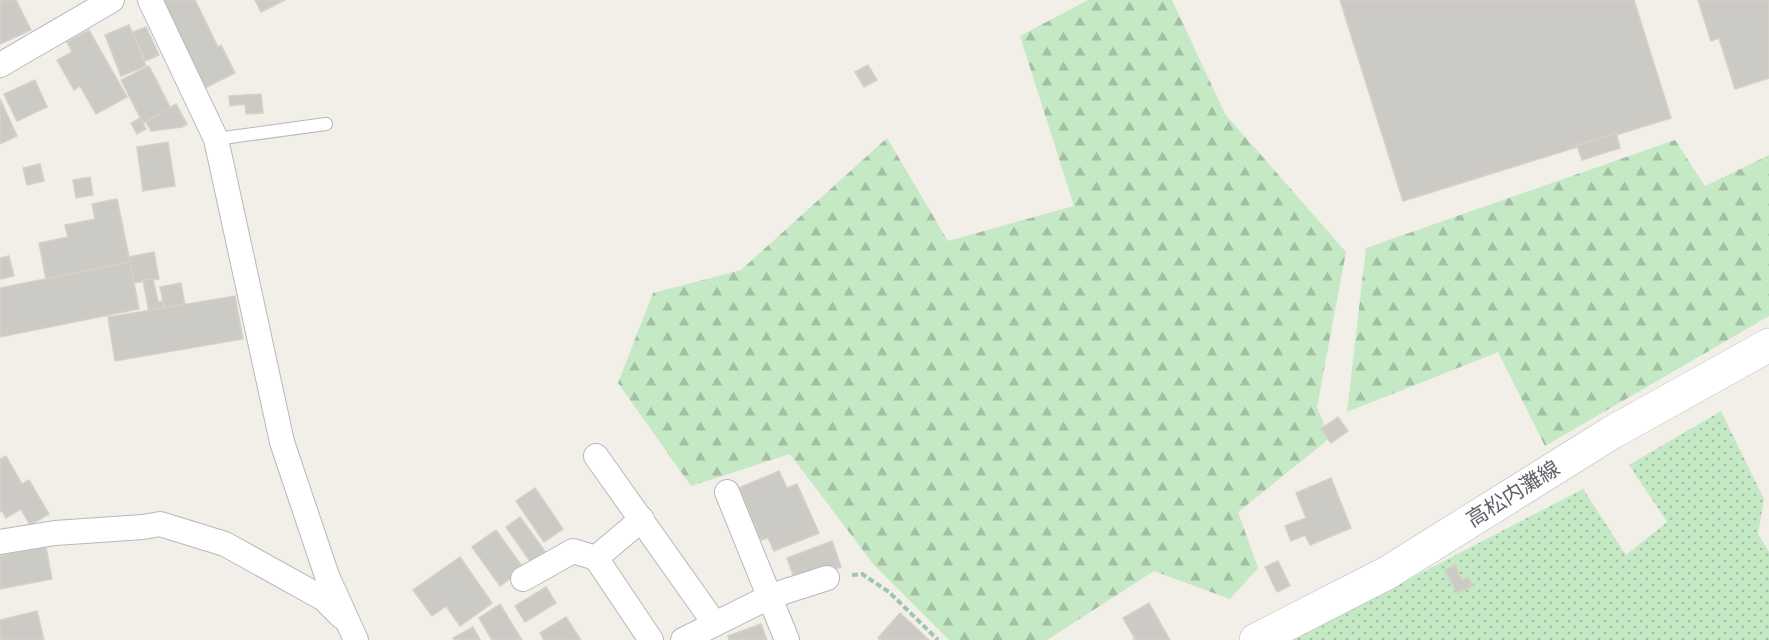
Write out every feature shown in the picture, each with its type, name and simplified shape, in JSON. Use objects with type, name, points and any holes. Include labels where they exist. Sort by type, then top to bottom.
[{"type":"main road","name":"高松内灘線","points":[[1256,640],[1387,573],[1611,432],[1769,345]]},
{"type":"street","points":[[150,0],[216,139],[282,442],[327,576],[351,630]]},
{"type":"street","points":[[0,65],[101,3]]},
{"type":"street","points":[[596,456],[715,624]]},
{"type":"street","points":[[727,492],[788,640]]},
{"type":"street","points":[[596,558],[642,519]]},
{"type":"street","points":[[0,542],[55,532],[160,524],[225,544],[324,599],[351,630],[369,640]]},
{"type":"street","points":[[523,579],[573,551],[596,558],[651,640]]},
{"type":"street","points":[[684,640],[771,596],[828,578]]},
{"type":"lane","points":[[216,139],[326,124]]},
{"type":"path","points":[[828,578],[862,574],[889,592],[938,640]]},
{"type":"green space","points":[[1088,0],[1172,0],[1225,114],[1346,252],[1317,407],[1330,438],[1238,512],[1258,568],[1230,599],[1154,571],[1047,640],[949,640],[874,565],[790,454],[691,486],[618,383],[653,293],[741,270],[887,138],[948,241],[1074,206],[1020,36]]},
{"type":"green space","points":[[1675,140],[1705,186],[1769,155],[1769,316],[1545,446],[1498,352],[1347,412],[1366,248]]},
{"type":"green space","points":[[1721,411],[1764,499],[1758,534],[1769,552],[1769,640],[1292,640],[1583,489],[1626,555],[1667,522],[1629,465]]},
{"type":"building","points":[[0,0],[16,0],[31,30],[0,44]]},
{"type":"building","points":[[162,0],[195,0],[218,47],[221,45],[235,73],[205,88]]},
{"type":"building","points":[[255,0],[285,0],[261,12]]},
{"type":"building","points":[[1340,0],[1634,0],[1671,118],[1403,201]]},
{"type":"building","points":[[1698,0],[1769,0],[1769,78],[1735,89],[1719,38],[1711,41]]},
{"type":"building","points":[[129,25],[146,66],[121,76],[105,35]]},
{"type":"building","points":[[146,27],[159,55],[145,61],[133,32]]},
{"type":"building","points":[[89,30],[127,97],[96,114],[80,86],[74,90],[57,60],[72,52],[67,42]]},
{"type":"building","points":[[868,65],[877,80],[864,87],[855,72]]},
{"type":"building","points":[[149,66],[171,109],[143,123],[121,80]]},
{"type":"building","points":[[35,80],[47,107],[17,121],[4,94]]},
{"type":"building","points":[[261,94],[263,113],[246,114],[245,104],[230,106],[229,96]]},
{"type":"building","points":[[0,99],[17,136],[0,144]]},
{"type":"building","points":[[176,104],[187,124],[182,127],[151,131],[146,122]]},
{"type":"building","points":[[140,118],[146,129],[137,134],[131,123]]},
{"type":"building","points":[[1616,133],[1620,148],[1582,160],[1577,145]]},
{"type":"building","points":[[168,142],[175,186],[143,191],[137,147]]},
{"type":"building","points":[[40,164],[44,181],[27,185],[23,168]]},
{"type":"building","points":[[90,177],[93,195],[76,198],[73,180]]},
{"type":"building","points":[[117,199],[130,262],[46,279],[39,243],[68,237],[65,225],[95,219],[92,204]]},
{"type":"building","points":[[154,252],[159,279],[134,283],[129,257]]},
{"type":"building","points":[[9,256],[14,276],[0,279],[0,258]]},
{"type":"building","points":[[130,262],[139,309],[0,337],[0,288]]},
{"type":"building","points":[[153,279],[158,302],[162,301],[164,310],[149,313],[143,280]]},
{"type":"building","points":[[181,283],[185,306],[165,310],[160,287]]},
{"type":"building","points":[[235,296],[243,339],[115,361],[108,317]]},
{"type":"building","points":[[1338,417],[1348,431],[1331,443],[1321,429]]},
{"type":"building","points":[[6,456],[22,484],[29,480],[49,514],[30,525],[21,509],[6,518],[2,511],[0,512],[0,459]]},
{"type":"building","points":[[779,471],[787,488],[797,484],[819,533],[774,551],[768,538],[761,540],[739,488]]},
{"type":"building","points":[[1331,478],[1351,528],[1310,545],[1305,535],[1291,541],[1285,526],[1306,518],[1296,493]]},
{"type":"building","points":[[535,488],[563,529],[544,542],[516,501]]},
{"type":"building","points":[[520,517],[547,554],[532,564],[506,527]]},
{"type":"building","points":[[496,530],[524,569],[500,586],[472,547]]},
{"type":"building","points":[[832,541],[841,567],[796,583],[787,558]]},
{"type":"building","points":[[46,547],[52,579],[0,589],[0,556]]},
{"type":"building","points":[[460,557],[492,603],[460,626],[446,606],[432,616],[413,590]]},
{"type":"building","points":[[1278,561],[1290,586],[1277,592],[1265,567]]},
{"type":"building","points":[[1455,565],[1462,580],[1468,577],[1473,586],[1457,593],[1445,570]]},
{"type":"building","points":[[546,587],[556,603],[525,622],[515,606]]},
{"type":"building","points":[[1149,603],[1170,640],[1133,640],[1135,639],[1123,618]]},
{"type":"building","points":[[500,604],[522,640],[492,640],[479,618]]},
{"type":"building","points":[[37,611],[44,640],[0,640],[0,620]]},
{"type":"building","points":[[900,613],[929,640],[880,640],[878,638]]},
{"type":"building","points":[[566,617],[581,640],[544,640],[540,633]]},
{"type":"building","points":[[761,624],[767,640],[729,640],[728,636]]},
{"type":"building","points":[[473,627],[480,640],[454,640],[453,638]]}]
